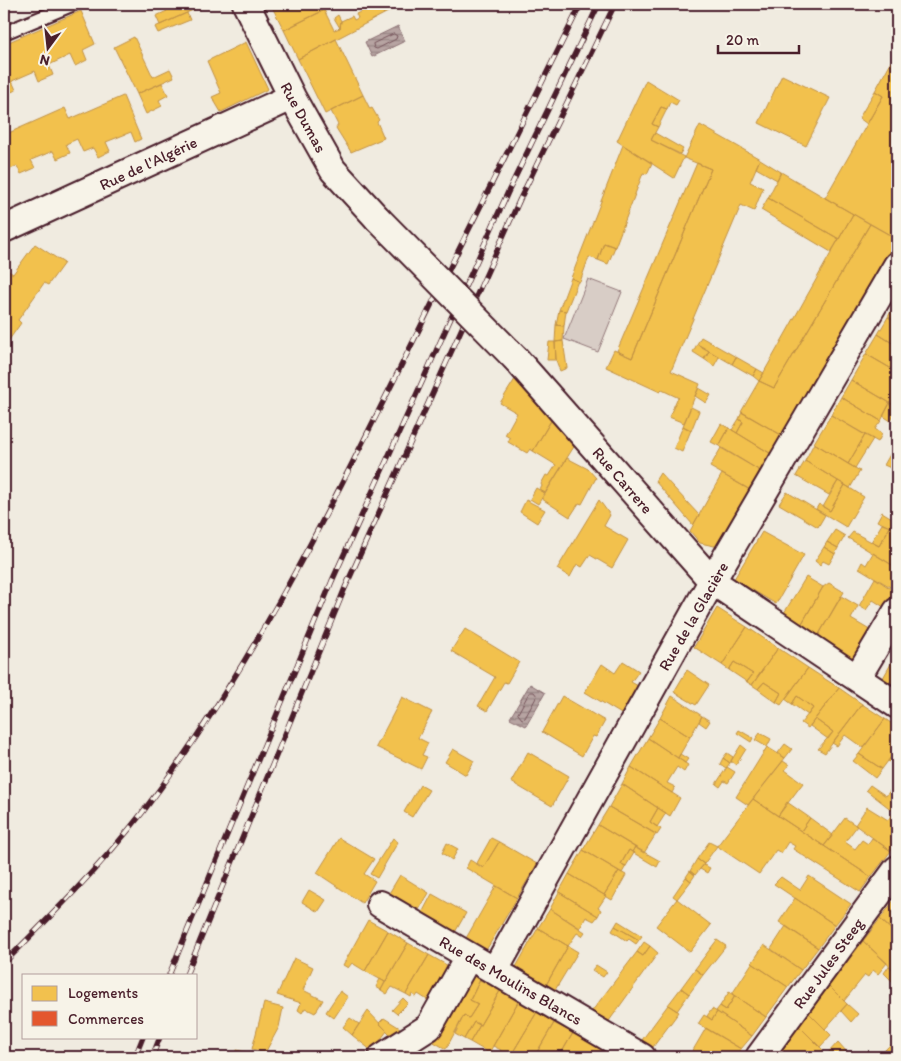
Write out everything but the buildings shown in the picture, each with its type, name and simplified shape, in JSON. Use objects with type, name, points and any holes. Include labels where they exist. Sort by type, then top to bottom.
[{"type":"street","name":"Rue Dumas","points":[[246,4],[292,97],[333,170],[378,219]]},
{"type":"street","name":"Rue de l'Algérie","points":[[4,229],[292,97]]},
{"type":"street","name":"Rue Carrere","points":[[378,219],[516,358],[712,581],[897,704]]},
{"type":"street","name":"Rue de la Glacière","points":[[495,970],[712,581],[897,265]]},
{"type":"street","points":[[857,678],[897,611]]},
{"type":"street","name":"Rue Jules Steeg","points":[[759,1057],[897,868]]},
{"type":"street","name":"Rue des Moulins Blancs","points":[[380,904],[642,1057]]},
{"type":"street","points":[[382,1057],[429,1027],[469,956]]},
{"type":"lane","points":[[4,33],[74,4]]},
{"type":"shaded area","points":[[588,279],[622,292],[598,352],[564,339]]},
{"type":"water","points":[[398,26],[405,41],[372,57],[365,42]]},
{"type":"water","points":[[530,684],[545,693],[526,726],[510,718]]},
{"type":"railway","points":[[4,963],[93,872],[142,813],[215,709],[248,655],[311,544],[581,4]]},
{"type":"railway","points":[[169,974],[332,581],[508,192],[599,4]]},
{"type":"railway","points":[[186,974],[345,588],[520,199],[615,4]]},
{"type":"railway","points":[[135,1057],[143,1038]]},
{"type":"railway","points":[[152,1057],[160,1038]]}]
